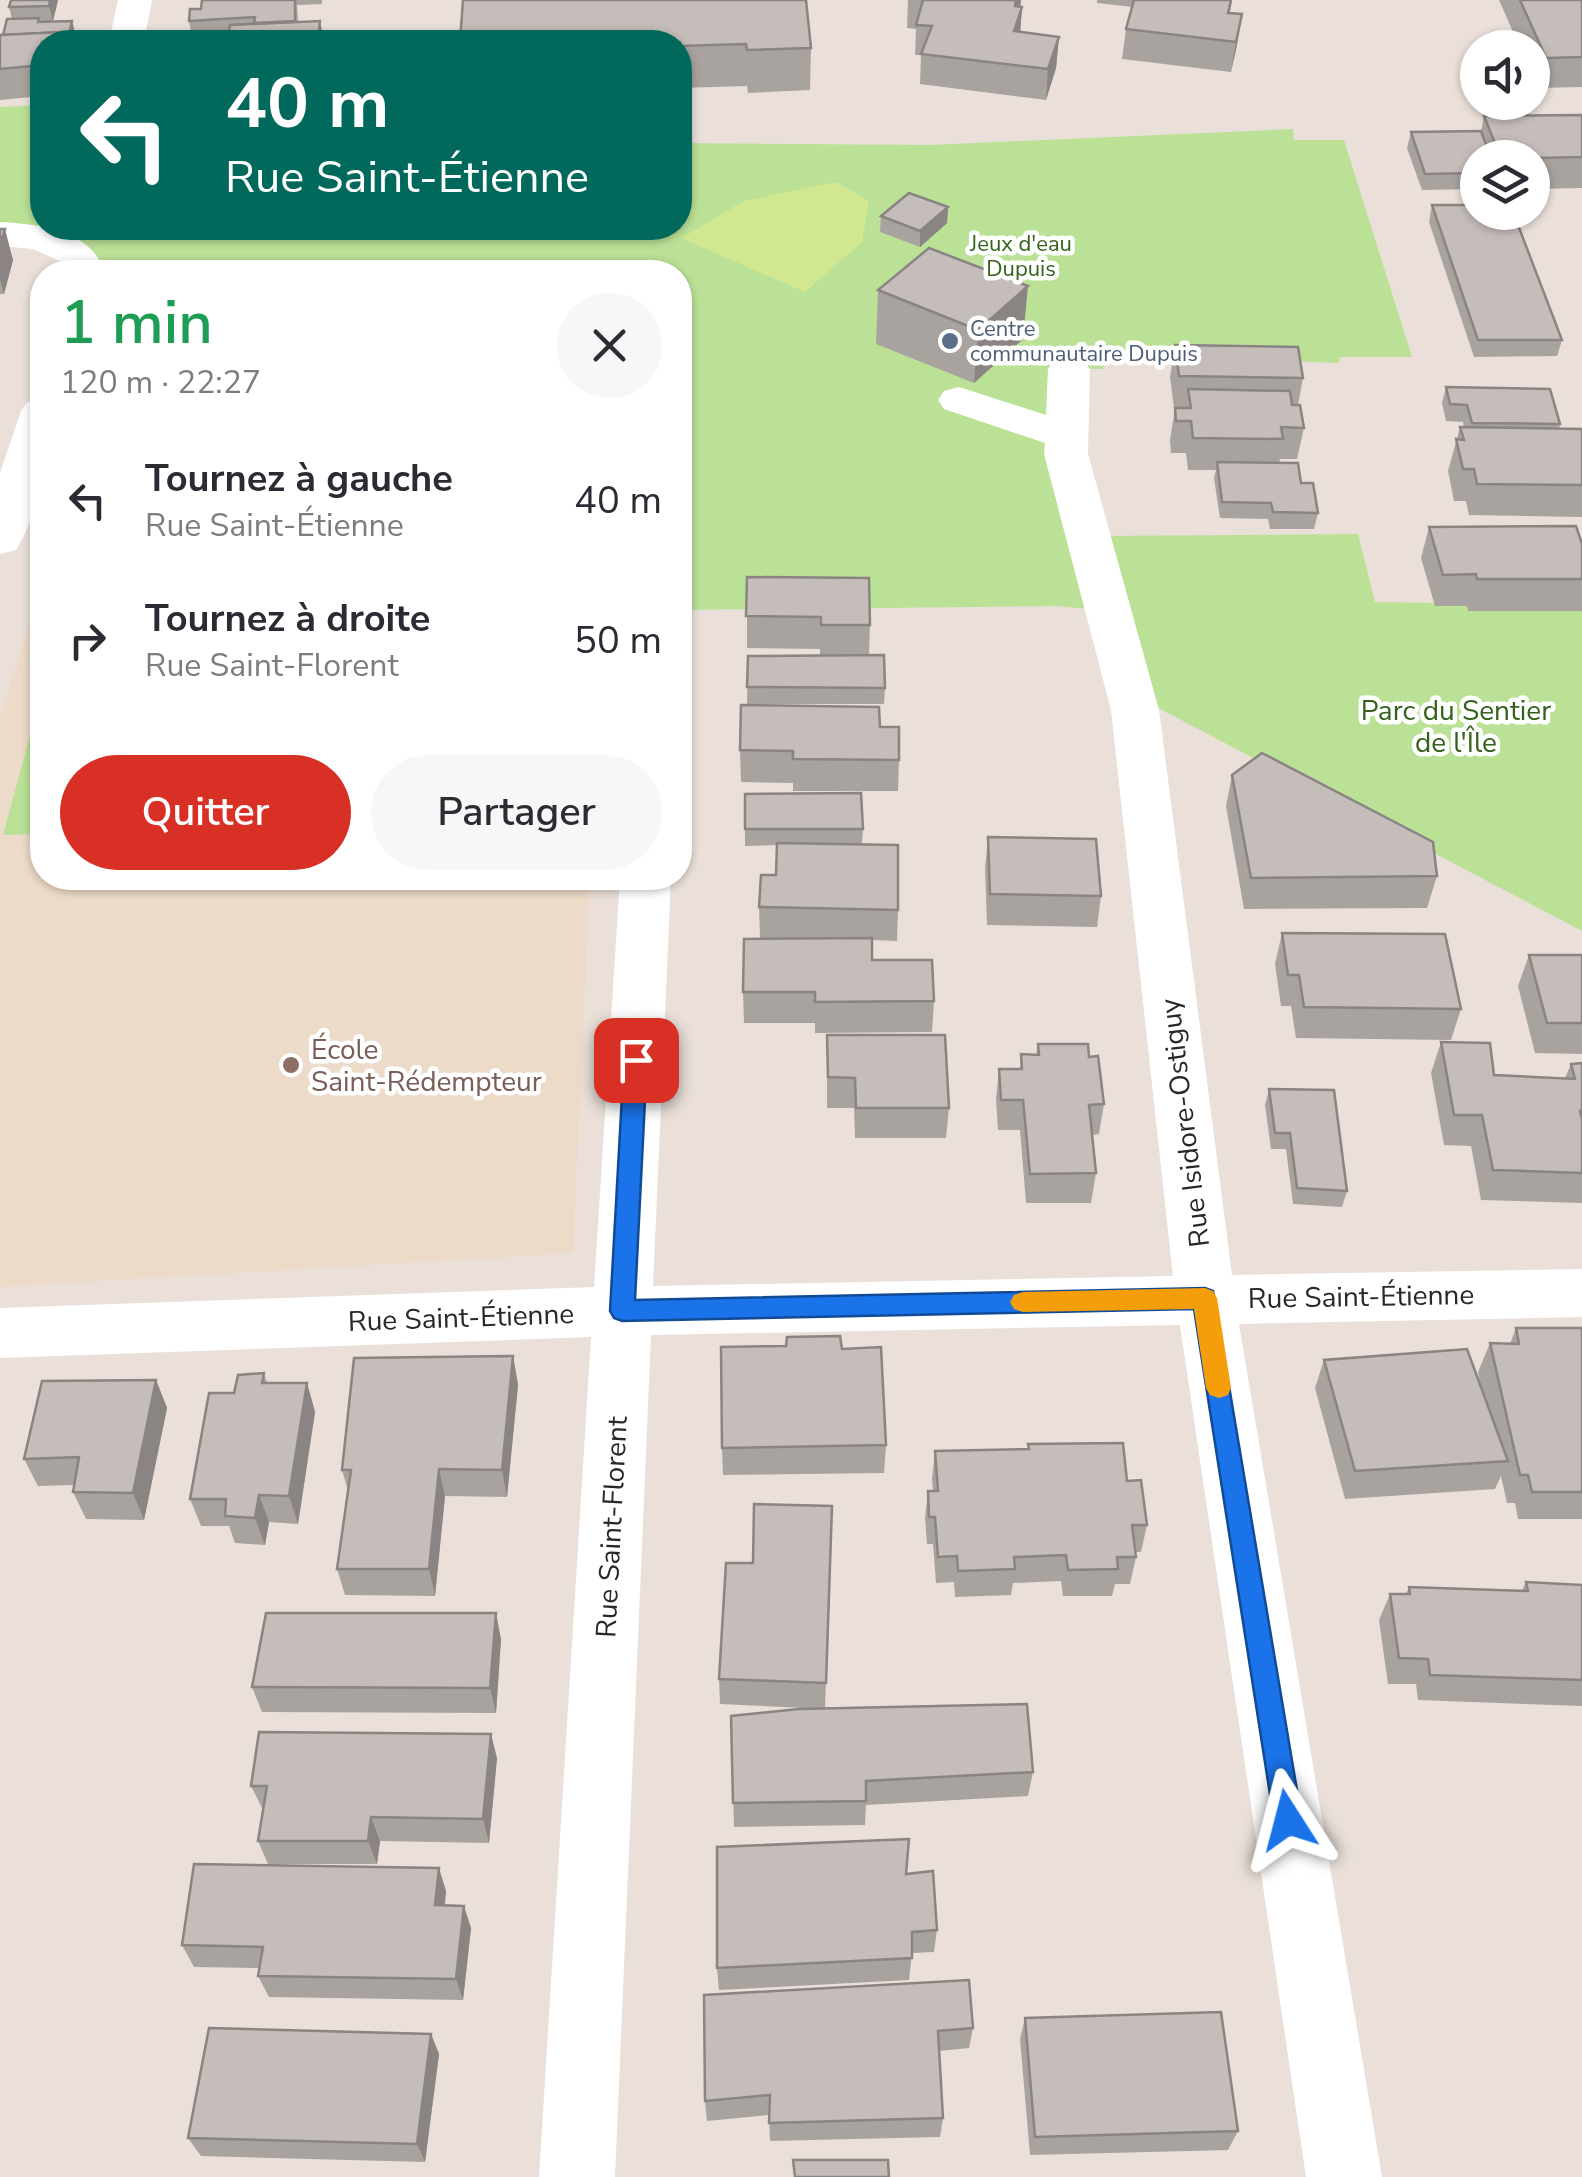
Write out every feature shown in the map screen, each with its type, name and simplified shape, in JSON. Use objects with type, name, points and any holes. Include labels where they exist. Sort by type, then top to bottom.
[{"type":"street","points":[[129,30],[135,0]]},
{"type":"street","points":[[0,234],[30,234]]},
{"type":"street","points":[[48,240],[81,260]]},
{"type":"street","name":"Rue Isidore-Ostiguy","points":[[1068,369],[1066,454],[1135,710],[1205,1298],[1344,2177]]},
{"type":"street","points":[[959,400],[1066,436]]},
{"type":"street","points":[[0,540],[30,449]]},
{"type":"street","name":"Rue Saint-Florent","points":[[578,2177],[644,890]]},
{"type":"street","name":"Rue Saint-Étienne","points":[[0,1333],[622,1311],[1582,1293]]},
{"type":"shaded area","name":"École Saint-Rédempteur","points":[[30,621],[30,890],[589,890],[573,1253],[0,1287],[0,717]]},
{"type":"green space","points":[[30,106],[30,240],[692,240],[692,143],[930,145],[1293,129],[1294,140],[1344,140],[1412,357],[1340,357],[1339,363],[1102,354],[1103,369],[1069,369],[1090,536],[1358,534],[1375,602],[1582,605],[1582,931],[1105,680],[1087,609],[1058,606],[692,610],[692,260],[81,260],[80,256],[0,243],[0,107]]},
{"type":"green space","points":[[836,182],[869,201],[862,242],[805,292],[686,240],[692,240],[692,232],[744,201]]},
{"type":"green space","points":[[30,735],[30,834],[3,835]]},
{"type":"building","points":[[11,0],[50,0],[49,6],[9,7]]},
{"type":"building","points":[[202,0],[295,0],[295,21],[254,23],[255,17],[189,21],[190,9],[201,9]]},
{"type":"building","points":[[463,0],[806,0],[811,48],[747,50],[746,44],[692,46],[692,30],[461,30]]},
{"type":"building","points":[[923,0],[1016,0],[1015,6],[1022,7],[1014,31],[1059,37],[1048,69],[921,54],[932,26],[916,25]]},
{"type":"building","points":[[1134,0],[1231,0],[1228,13],[1242,14],[1236,42],[1126,29]]},
{"type":"building","points":[[1520,0],[1582,0],[1582,57],[1550,58],[1550,30],[1533,30]]},
{"type":"building","points":[[7,19],[72,21],[70,30],[3,35]]},
{"type":"building","points":[[320,21],[319,30],[229,30],[230,25]]},
{"type":"building","points":[[30,34],[30,66],[0,69],[0,35]]},
{"type":"building","points":[[1550,115],[1582,115],[1582,157],[1550,158],[1550,140],[1494,140],[1486,120],[1550,120]]},
{"type":"building","points":[[1481,131],[1484,140],[1460,140],[1460,173],[1425,174],[1411,132]]},
{"type":"building","points":[[909,193],[948,207],[920,231],[881,216]]},
{"type":"building","points":[[1432,205],[1460,205],[1460,230],[1520,230],[1562,340],[1478,340]]},
{"type":"building","points":[[929,248],[1028,286],[978,330],[878,290]]},
{"type":"building","points":[[1175,345],[1298,347],[1303,378],[1179,376]]},
{"type":"building","points":[[1446,387],[1550,389],[1560,424],[1472,423],[1467,405],[1450,404]]},
{"type":"building","points":[[1188,389],[1290,391],[1292,405],[1300,405],[1304,428],[1281,427],[1283,439],[1193,438],[1191,421],[1176,421],[1175,408],[1191,408]]},
{"type":"building","points":[[1460,427],[1582,429],[1582,485],[1477,484],[1474,469],[1463,469],[1456,439],[1464,440]]},
{"type":"building","points":[[1217,462],[1298,463],[1301,483],[1313,483],[1318,513],[1273,512],[1271,503],[1222,502]]},
{"type":"building","points":[[1576,526],[1582,544],[1582,579],[1477,579],[1476,574],[1443,575],[1429,527]]},
{"type":"building","points":[[747,577],[869,578],[870,625],[821,625],[821,617],[746,616]]},
{"type":"building","points":[[884,655],[885,688],[747,687],[748,656]]},
{"type":"building","points":[[741,705],[879,707],[880,727],[899,727],[899,760],[793,759],[793,751],[740,750]]},
{"type":"building","points":[[1262,753],[1433,842],[1437,876],[1251,878],[1232,775]]},
{"type":"building","points":[[861,793],[863,829],[745,829],[745,794]]},
{"type":"building","points":[[988,837],[1096,839],[1101,896],[990,894]]},
{"type":"building","points":[[777,843],[898,845],[898,910],[759,907],[761,875],[776,875]]},
{"type":"building","points":[[1282,933],[1445,934],[1461,1009],[1304,1007],[1299,975],[1288,975]]},
{"type":"building","points":[[872,938],[872,960],[932,960],[934,1001],[815,1002],[815,992],[743,992],[744,939]]},
{"type":"building","points":[[1529,955],[1582,955],[1582,1023],[1547,1023]]},
{"type":"building","points":[[827,1035],[945,1035],[949,1108],[856,1108],[855,1078],[828,1077]]},
{"type":"building","points":[[1441,1042],[1490,1043],[1494,1075],[1575,1079],[1571,1064],[1582,1063],[1582,1173],[1493,1170],[1482,1115],[1454,1115]]},
{"type":"building","points":[[1038,1044],[1088,1044],[1089,1057],[1098,1056],[1104,1104],[1089,1105],[1096,1173],[1030,1174],[1023,1100],[1001,1100],[999,1069],[1022,1069],[1021,1054],[1039,1055]]},
{"type":"building","points":[[1269,1089],[1334,1090],[1347,1191],[1297,1188],[1290,1133],[1275,1133]]},
{"type":"building","points":[[1516,1328],[1582,1328],[1582,1492],[1532,1492],[1528,1475],[1520,1475],[1490,1343],[1519,1344]]},
{"type":"building","points":[[840,1336],[842,1349],[881,1347],[886,1445],[722,1448],[721,1347],[786,1346],[787,1337]]},
{"type":"building","points":[[1467,1349],[1508,1461],[1355,1471],[1324,1360]]},
{"type":"building","points":[[513,1356],[502,1470],[439,1469],[429,1569],[337,1569],[351,1470],[342,1470],[354,1358]]},
{"type":"building","points":[[264,1373],[262,1383],[307,1383],[289,1496],[259,1495],[255,1518],[225,1516],[226,1499],[190,1499],[209,1393],[234,1393],[238,1375]]},
{"type":"building","points":[[156,1380],[133,1493],[73,1492],[79,1457],[24,1459],[42,1381]]},
{"type":"building","points":[[1123,1443],[1127,1481],[1141,1480],[1147,1525],[1132,1525],[1136,1557],[1117,1557],[1118,1569],[1068,1570],[1066,1555],[1014,1557],[1015,1569],[958,1571],[957,1556],[938,1557],[935,1517],[929,1517],[928,1491],[938,1491],[935,1451],[1029,1449],[1028,1444]]},
{"type":"building","points":[[754,1504],[832,1506],[826,1683],[719,1679],[726,1563],[753,1563]]},
{"type":"building","points":[[1526,1582],[1582,1585],[1582,1680],[1430,1675],[1428,1659],[1399,1658],[1390,1594],[1410,1594],[1409,1587],[1528,1591]]},
{"type":"building","points":[[266,1613],[496,1613],[490,1688],[252,1687]]},
{"type":"building","points":[[1027,1704],[1033,1772],[866,1781],[866,1801],[733,1803],[731,1716],[799,1709]]},
{"type":"building","points":[[259,1732],[491,1734],[483,1819],[371,1817],[368,1841],[258,1841],[267,1786],[251,1786]]},
{"type":"building","points":[[909,1839],[906,1874],[933,1871],[937,1930],[912,1932],[912,1958],[717,1968],[717,1847]]},
{"type":"building","points":[[194,1864],[439,1868],[435,1905],[464,1906],[456,1979],[258,1976],[263,1947],[182,1945]]},
{"type":"building","points":[[969,1980],[973,2028],[938,2031],[943,2118],[769,2123],[770,2095],[705,2101],[704,1995]]},
{"type":"building","points":[[1221,2012],[1238,2131],[1035,2137],[1025,2018]]},
{"type":"building","points":[[209,2028],[431,2034],[417,2144],[188,2138]]},
{"type":"building","points":[[793,2160],[888,2160],[889,2177],[795,2177]]},
{"type":"slow traffic","points":[[1023,1302],[1205,1298],[1219,1388]]},
{"type":"place","name":"Centre communautaire Dupuis","points":[[950,341]]},
{"type":"place","name":"École Saint-Rédempteur","points":[[291,1065]]},
{"type":"route","points":[[636,1060],[622,1311],[1205,1298],[1288,1820]]},
{"type":"park label","name":"Jeux d'eau Dupuis","points":[[1021,256]]},
{"type":"park label","name":"Parc du Sentier de l'Île","points":[[1456,726]]}]
